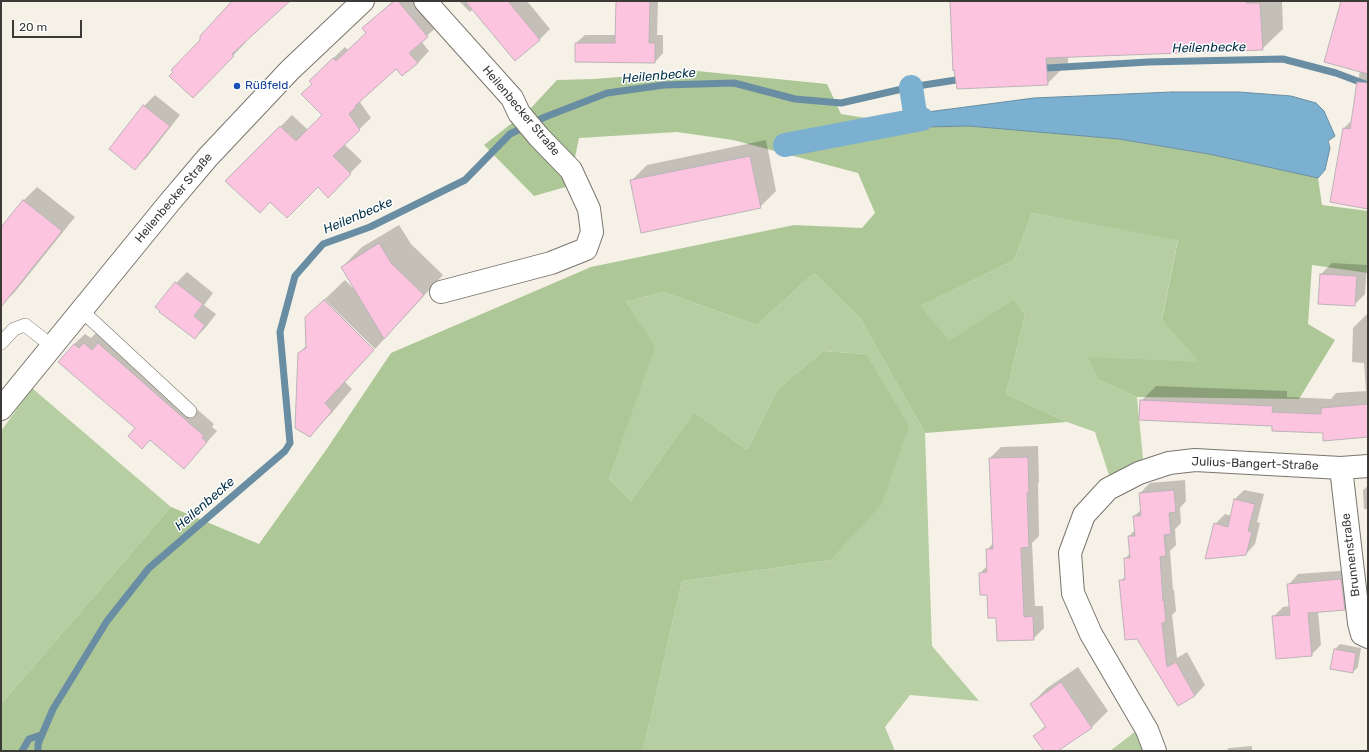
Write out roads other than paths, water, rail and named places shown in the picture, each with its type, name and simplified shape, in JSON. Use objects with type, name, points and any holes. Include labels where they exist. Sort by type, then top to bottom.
[{"type":"street","name":"Heilenbecker Straße","points":[[1,409],[169,202],[213,152],[290,70],[363,1]]},
{"type":"street","name":"Heilenbecker Straße","points":[[425,1],[512,98],[519,113],[539,137],[571,170],[590,209],[592,232],[586,249],[551,262],[441,292]]},
{"type":"street","name":"Julius-Bangert-Straße","points":[[1155,751],[1147,730],[1091,634],[1073,593],[1070,553],[1084,515],[1108,489],[1139,473],[1169,463],[1195,460],[1341,468],[1368,466]]},
{"type":"street","name":"Brunnenstraße","points":[[1341,468],[1359,623],[1362,634],[1368,637]]},
{"type":"lane","points":[[81,310],[190,411]]},
{"type":"lane","points":[[1,343],[14,330],[25,325],[52,346]]},
{"type":"water","points":[[1172,92],[1239,92],[1291,96],[1316,103],[1324,111],[1335,136],[1328,141],[1330,148],[1325,170],[1318,178],[1209,154],[1119,139],[969,126],[924,127],[920,113],[1034,98]]},
{"type":"waterway","name":"Heilenbecke","points":[[1047,68],[1148,62],[1283,59],[1336,73],[1368,85]]},
{"type":"waterway","name":"Heilenbecke","points":[[38,751],[38,744],[53,709],[107,621],[149,568],[285,451],[290,443],[280,332],[295,276],[323,244],[370,227],[465,180],[510,134],[545,117],[607,93],[664,85],[734,83],[795,99],[841,103],[911,87],[956,80]]},
{"type":"waterway","points":[[911,87],[916,120]]},
{"type":"waterway","points":[[785,145],[922,119]]},
{"type":"waterway","points":[[22,751],[29,739],[41,735]]},
{"type":"place","name":"Rüßfeld","points":[[237,86]]}]
